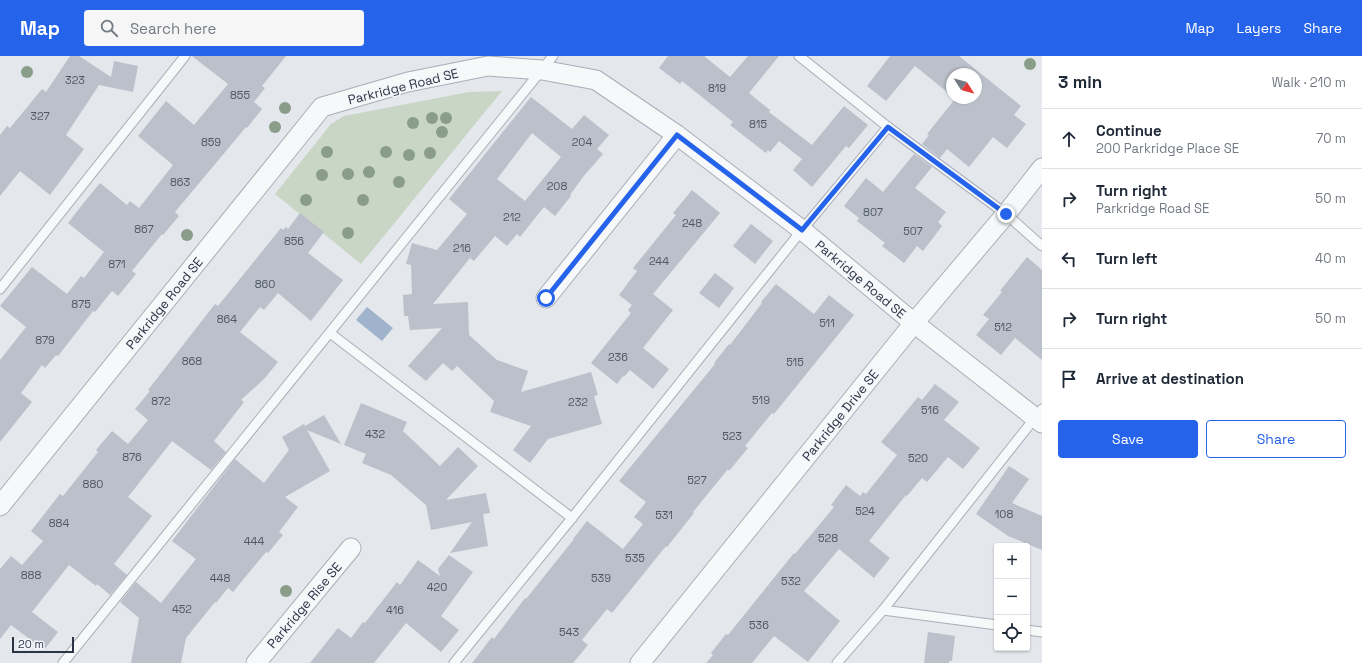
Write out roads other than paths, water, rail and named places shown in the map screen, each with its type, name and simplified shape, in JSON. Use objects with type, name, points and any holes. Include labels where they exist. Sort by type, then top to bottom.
[{"type":"street","name":"Parkridge Road SE","points":[[0,506],[322,107],[408,82],[488,66],[547,63],[596,80],[677,135],[802,230],[914,323],[1040,417]]},
{"type":"street","points":[[546,298],[677,135]]},
{"type":"street","name":"Parkridge Drive SE","points":[[640,663],[914,323],[1006,214],[1042,168]]},
{"type":"street","name":"Parkridge Rise SE","points":[[256,663],[351,548]]},
{"type":"lane","points":[[0,289],[185,56]]},
{"type":"lane","points":[[799,56],[888,127],[1006,214],[1042,246]]},
{"type":"lane","points":[[63,663],[547,63]]},
{"type":"lane","points":[[454,663],[802,230],[888,127]]},
{"type":"lane","points":[[330,333],[572,518]]},
{"type":"lane","points":[[837,663],[883,610],[1040,417]]},
{"type":"lane","points":[[883,610],[994,626]]},
{"type":"lane","points":[[1030,630],[1042,632]]},
{"type":"water","points":[[367,307],[393,328],[382,341],[356,320]]}]
